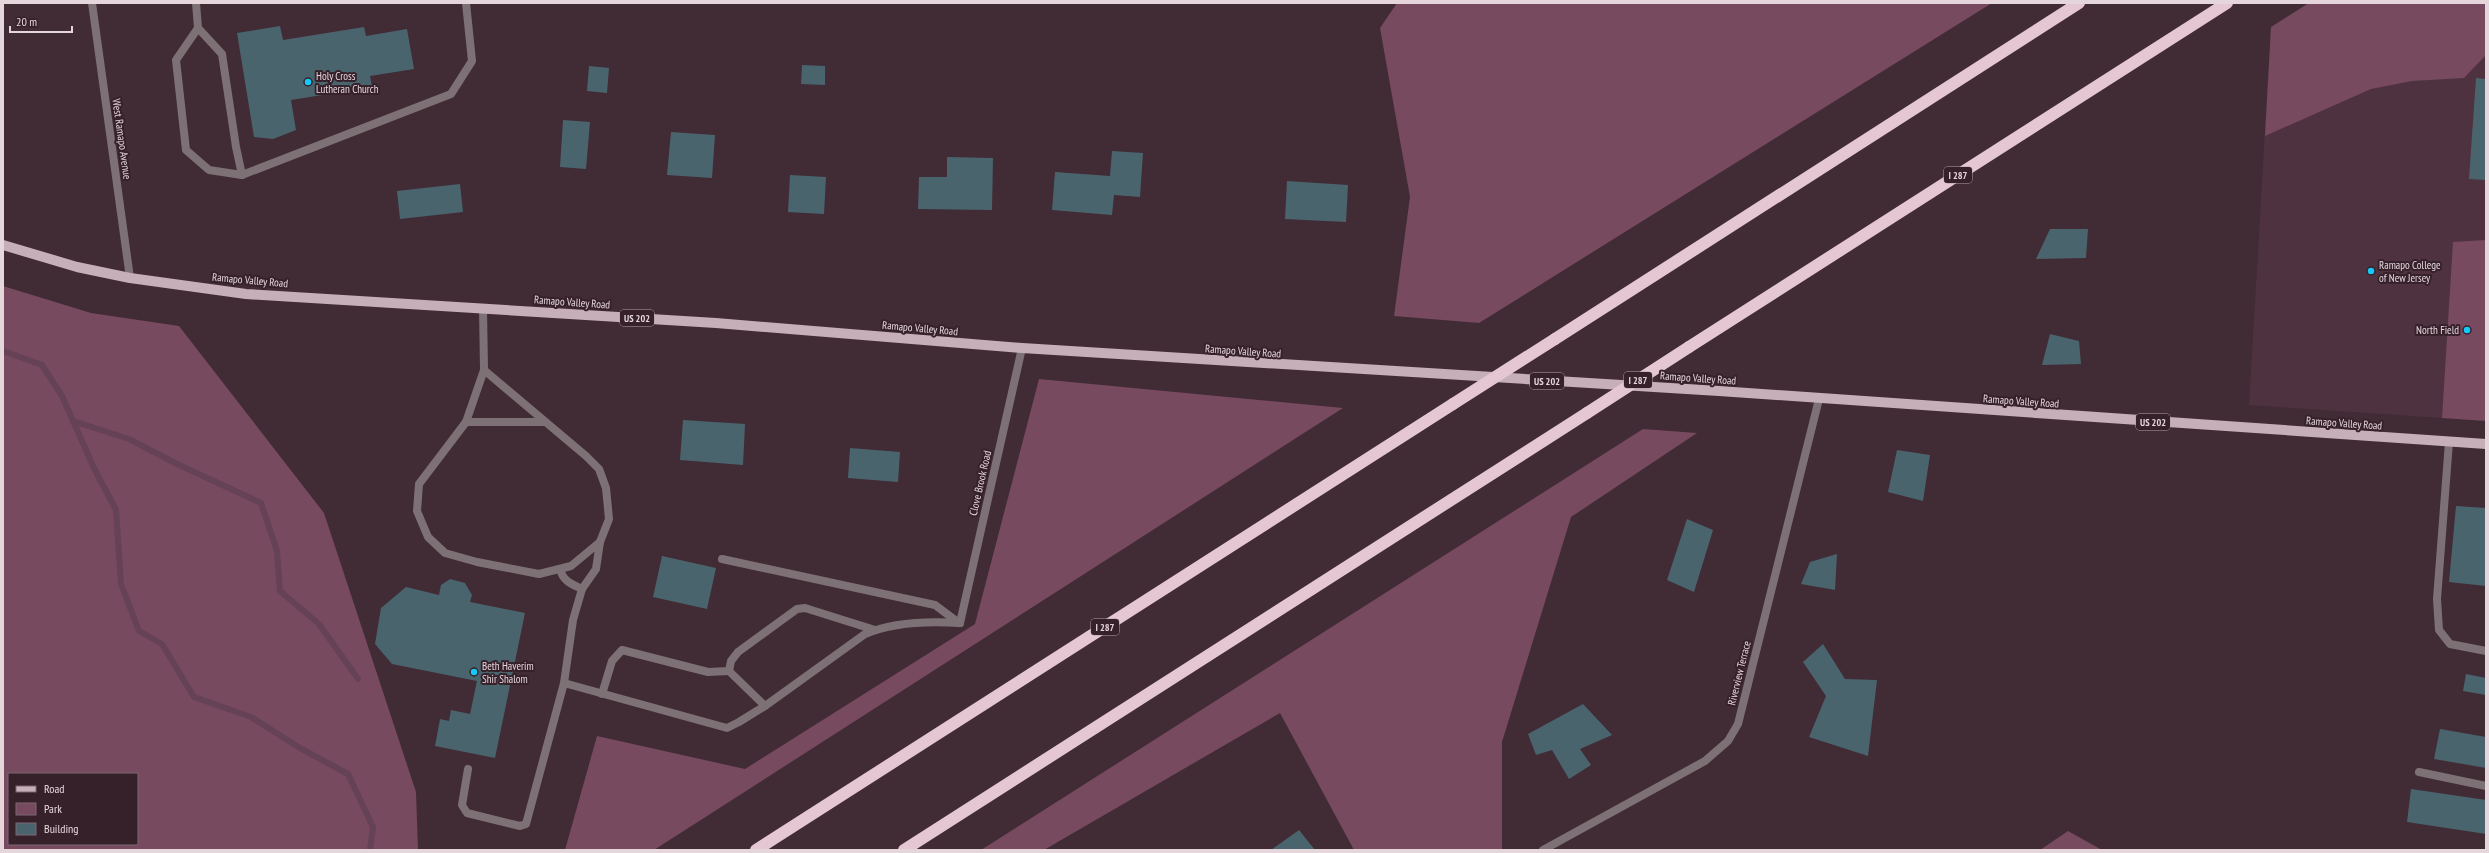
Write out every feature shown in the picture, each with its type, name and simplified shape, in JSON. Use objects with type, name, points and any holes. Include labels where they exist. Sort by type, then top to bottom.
[{"type":"highway","name":"I 287","points":[[756,850],[2079,3]]},
{"type":"highway","name":"I 287","points":[[904,850],[2227,3]]},
{"type":"main road","name":"Ramapo Valley Road","points":[[3,245],[77,267],[130,278],[246,294],[716,323],[1022,348],[1819,399],[2486,444]]},
{"type":"street","name":"West Ramapo Avenue","points":[[92,3],[130,278]]},
{"type":"street","points":[[196,3],[198,28],[222,54],[236,147],[242,175]]},
{"type":"street","points":[[198,28],[176,60],[186,150],[209,170],[242,175],[452,94],[472,61],[466,3]]},
{"type":"street","points":[[484,308],[484,370],[466,422],[419,484],[417,511],[428,537],[445,553],[477,562],[539,574],[571,566],[600,542]]},
{"type":"street","name":"Clove Brook Road","points":[[960,623],[1022,348]]},
{"type":"street","points":[[468,769],[462,805],[467,813],[520,826],[526,824],[564,683],[573,620],[582,589],[596,569],[600,542],[609,519],[606,488],[599,469],[586,456],[544,422],[520,398],[484,370]]},
{"type":"street","name":"Riverview Terrace","points":[[1543,850],[1705,761],[1728,741],[1738,724],[1819,399]]},
{"type":"street","points":[[466,422],[544,422]]},
{"type":"street","points":[[2449,442],[2437,599],[2439,630],[2450,644],[2486,651]]},
{"type":"street","points":[[722,559],[935,605],[960,623]]},
{"type":"street","points":[[560,569],[562,576],[568,583],[582,589]]},
{"type":"street","points":[[729,671],[731,661],[738,652],[797,609],[805,608],[875,630]]},
{"type":"street","points":[[564,683],[727,728],[765,706],[865,634],[875,630],[937,621],[960,623]]},
{"type":"street","points":[[602,694],[612,661],[622,650],[708,672],[729,671],[765,706]]},
{"type":"street","points":[[2419,772],[2486,786]]},
{"type":"shaded area","name":"Ramapo College of New Jersey","points":[[2309,3],[2486,3],[2486,421],[2249,405],[2271,27]]},
{"type":"green space","points":[[1397,3],[1992,3],[1479,323],[1394,316],[1410,197],[1380,28]]},
{"type":"green space","points":[[2309,3],[2486,3],[2486,55],[2464,78],[2412,81],[2371,89],[2265,136],[2271,27]]},
{"type":"green space","name":"North Field","points":[[2486,240],[2486,421],[2442,418],[2453,242]]},
{"type":"green space","points":[[3,286],[91,313],[179,326],[324,513],[416,792],[418,850],[3,850]]},
{"type":"green space","points":[[1039,379],[1343,408],[654,850],[565,850],[597,736],[745,769],[975,624]]},
{"type":"green space","points":[[1643,429],[1697,433],[1571,517],[1502,742],[1502,850],[1354,850],[1280,713],[1044,850],[981,850]]},
{"type":"green space","points":[[2068,831],[2102,850],[2040,850]]},
{"type":"building","name":"Holy Cross Lutheran Church","points":[[280,26],[283,40],[364,27],[366,36],[407,29],[414,69],[370,76],[372,87],[291,100],[296,130],[273,139],[254,137],[237,33]]},
{"type":"building","points":[[802,65],[825,66],[825,85],[801,84]]},
{"type":"building","points":[[589,66],[609,68],[607,93],[587,91]]},
{"type":"building","points":[[2476,78],[2486,79],[2486,180],[2469,179]]},
{"type":"building","points":[[563,120],[590,122],[586,169],[560,167]]},
{"type":"building","points":[[671,132],[715,135],[712,178],[667,175]]},
{"type":"building","points":[[1112,151],[1143,153],[1140,197],[1114,195],[1112,215],[1052,210],[1055,172],[1110,176]]},
{"type":"building","points":[[947,157],[993,158],[992,210],[918,209],[919,177],[947,177]]},
{"type":"building","points":[[790,175],[826,177],[824,214],[788,212]]},
{"type":"building","points":[[1287,181],[1348,185],[1346,222],[1285,219]]},
{"type":"building","points":[[460,184],[463,212],[400,219],[397,191]]},
{"type":"building","points":[[2050,229],[2088,229],[2086,258],[2036,259]]},
{"type":"building","points":[[2050,334],[2079,341],[2081,364],[2042,365]]},
{"type":"building","points":[[683,420],[745,424],[743,465],[680,460]]},
{"type":"building","points":[[850,448],[900,452],[898,482],[848,478]]},
{"type":"building","points":[[1897,450],[1930,455],[1923,501],[1888,492]]},
{"type":"building","points":[[2456,506],[2486,508],[2486,586],[2449,582]]},
{"type":"building","points":[[1687,519],[1713,530],[1694,592],[1667,580]]},
{"type":"building","points":[[1837,554],[1835,590],[1801,584],[1810,562]]},
{"type":"building","points":[[662,556],[716,568],[707,609],[653,597]]},
{"type":"building","name":"Beth Haverim Shir Shalom","points":[[450,579],[465,583],[472,595],[470,602],[525,613],[495,758],[435,746],[440,719],[449,721],[451,710],[470,714],[477,681],[392,664],[375,644],[381,608],[406,587],[439,595],[441,585]]},
{"type":"building","points":[[1823,644],[1845,679],[1877,680],[1868,756],[1809,737],[1826,696],[1803,662]]},
{"type":"building","points":[[2466,674],[2486,678],[2486,695],[2463,691]]},
{"type":"building","points":[[1583,704],[1612,735],[1580,749],[1591,765],[1569,779],[1552,750],[1536,755],[1528,734]]},
{"type":"building","points":[[2440,729],[2486,737],[2486,768],[2434,759]]},
{"type":"building","points":[[2411,789],[2486,800],[2486,834],[2407,822]]},
{"type":"building","points":[[1299,830],[1315,850],[1271,850]]},
{"type":"waterway","points":[[3,351],[42,365],[62,396],[94,468],[116,510],[121,584],[139,631],[162,644],[194,697],[251,717],[300,748],[348,774],[373,827],[370,850]]},
{"type":"waterway","points":[[73,421],[129,439],[177,464],[261,503],[277,551],[280,591],[319,624],[358,679]]},
{"type":"place","name":"Holy Cross Lutheran Church","points":[[308,82]]},
{"type":"place","name":"Ramapo College of New Jersey","points":[[2371,271]]},
{"type":"place","name":"North Field","points":[[2467,330]]},
{"type":"place","name":"Beth Haverim Shir Shalom","points":[[474,672]]}]
